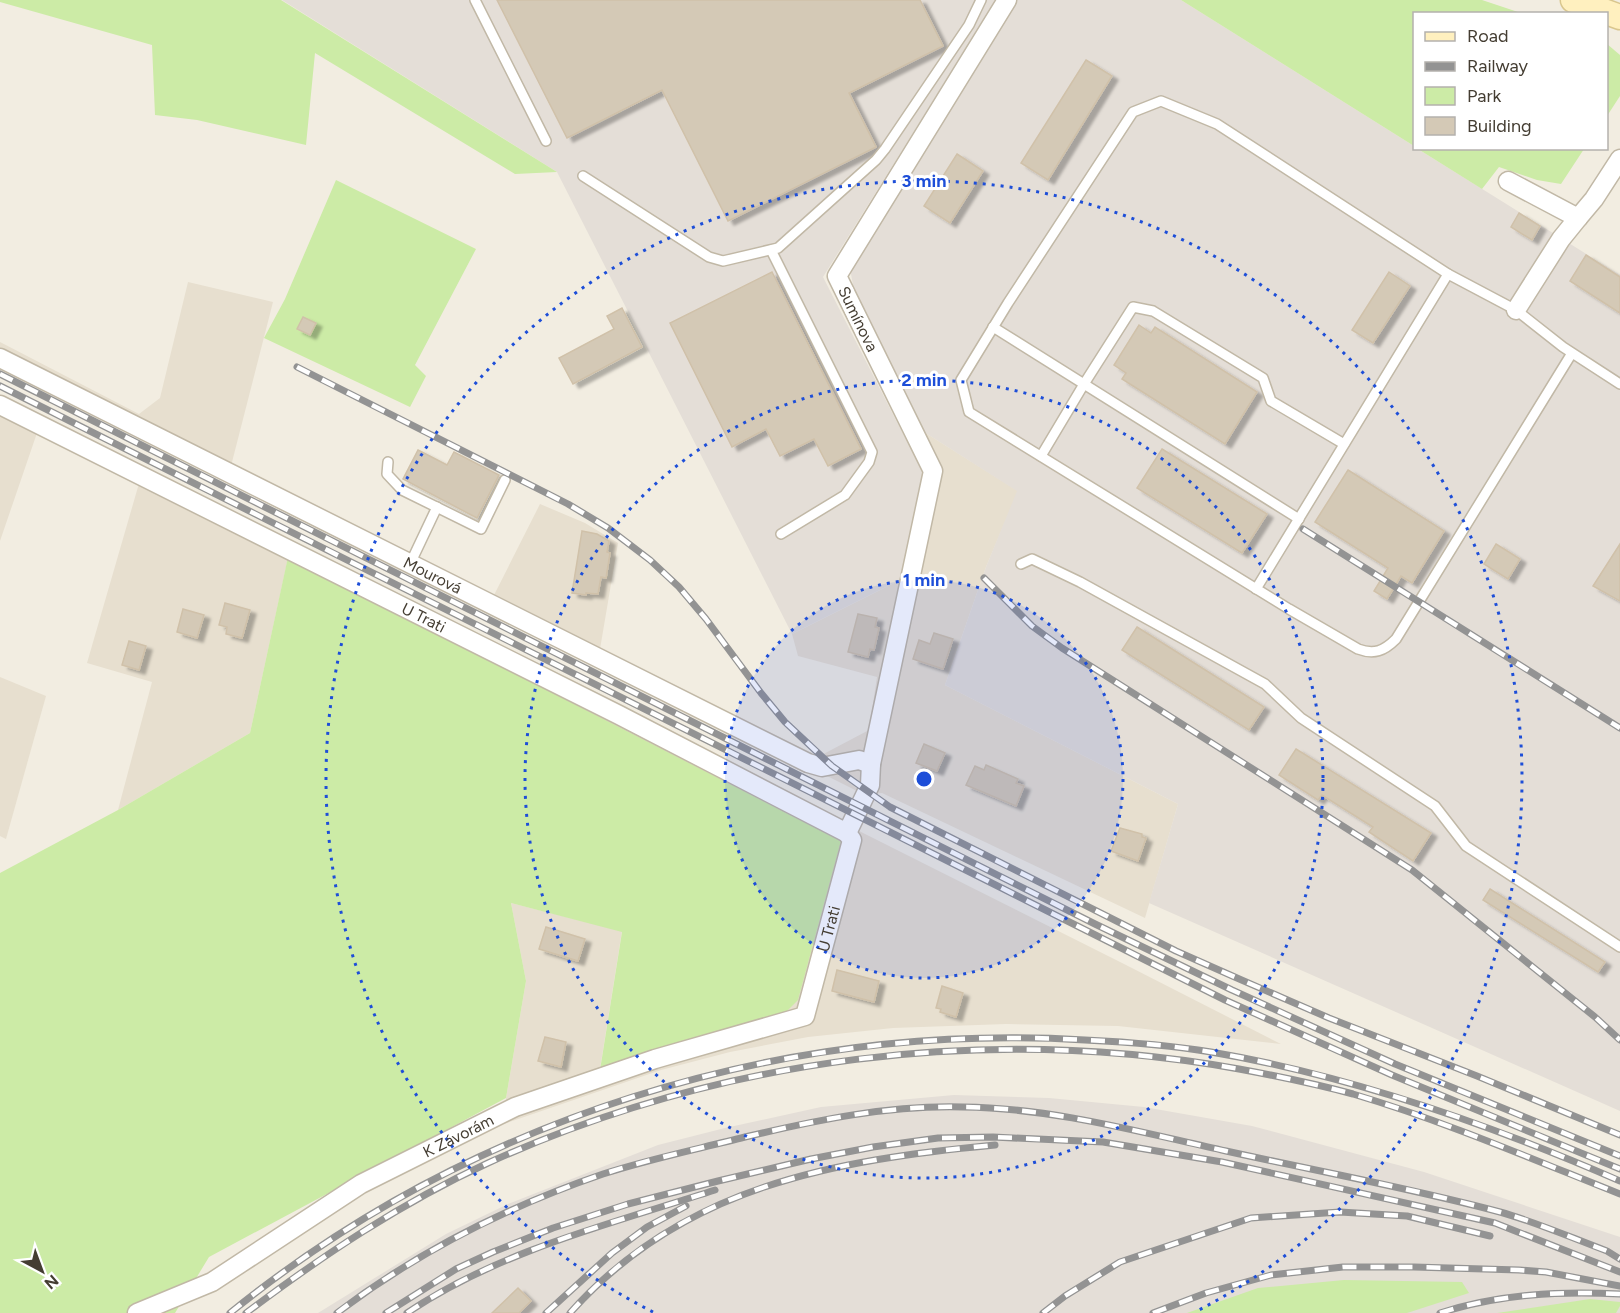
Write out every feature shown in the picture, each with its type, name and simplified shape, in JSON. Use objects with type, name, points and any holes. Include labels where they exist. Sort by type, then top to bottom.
[{"type":"main road","points":[[1573,0],[1606,12]]},
{"type":"street","name":"Sumínova","points":[[849,836],[870,785],[871,764],[933,471],[837,276],[1006,0]]},
{"type":"street","points":[[1516,310],[1561,239],[1594,199],[1620,159]]},
{"type":"street","points":[[1508,181],[1578,218]]},
{"type":"street","name":"Mourová","points":[[0,358],[808,763],[822,767],[859,760],[871,764]]},
{"type":"street","name":"U Trati","points":[[0,405],[619,715],[849,836],[805,1016]]},
{"type":"street","name":"K Závorám","points":[[137,1313],[212,1282],[361,1185],[515,1107],[655,1059],[805,1016]]},
{"type":"lane","points":[[474,0],[546,141]]},
{"type":"lane","points":[[583,176],[709,257],[723,261],[771,250],[785,243],[876,160],[969,25],[981,0]]},
{"type":"lane","points":[[1572,353],[1396,639],[1388,647],[1377,652],[1358,649],[1256,589],[969,412],[961,380],[1133,111],[1161,101],[1217,124],[1448,274],[1516,310],[1572,353],[1620,384]]},
{"type":"lane","points":[[771,250],[872,452],[869,462],[845,495],[781,534]]},
{"type":"lane","points":[[1256,589],[1448,274]]},
{"type":"lane","points":[[1041,456],[1132,307],[1153,311],[1263,378],[1271,401],[1344,444]]},
{"type":"lane","points":[[993,327],[1299,519]]},
{"type":"lane","points":[[388,462],[387,474],[402,490],[481,529],[505,480]]},
{"type":"lane","points":[[410,564],[437,507]]},
{"type":"lane","points":[[1021,564],[1032,559],[1080,582],[1265,684],[1301,718],[1435,806],[1466,846],[1620,947]]},
{"type":"shaded area","points":[[282,0],[996,0],[823,277],[925,477],[900,580],[792,634],[557,172]]},
{"type":"shaded area","points":[[1016,0],[1181,0],[1413,145],[1413,150],[1420,150],[1620,275],[1620,1111],[1149,903],[1178,804],[945,685],[986,567],[1017,491],[924,432],[855,295],[850,269]]},
{"type":"shaded area","points":[[188,282],[273,302],[231,466],[491,601],[540,504],[585,523],[618,543],[600,649],[814,759],[869,730],[877,677],[798,656],[792,634],[900,580],[925,477],[907,441],[924,432],[1018,491],[986,567],[945,685],[1178,804],[1145,918],[882,793],[865,795],[0,361],[0,342],[139,414],[160,398]]},
{"type":"shaded area","points":[[0,400],[1281,1044],[1118,1026],[1006,1024],[893,1028],[808,1037],[730,1052],[661,1070],[504,1124],[506,1098],[526,981],[511,903],[622,931],[600,1069],[787,1011],[288,558],[250,733],[118,810],[152,682],[87,663],[140,480],[38,430],[0,541]]},
{"type":"shaded area","points":[[0,677],[46,696],[6,839],[0,836]]},
{"type":"shaded area","points":[[954,1095],[1049,1098],[1144,1107],[1252,1126],[1424,1172],[1620,1237],[1620,1313],[318,1313],[446,1234],[508,1204],[658,1145],[821,1107]]},
{"type":"green space","points":[[0,0],[281,0],[557,172],[515,174],[315,53],[306,145],[197,120],[155,115],[152,45],[0,2]]},
{"type":"green space","points":[[1181,0],[1482,0],[1518,12],[1413,12],[1413,145]]},
{"type":"green space","points":[[1608,45],[1620,55],[1620,96],[1608,114]]},
{"type":"green space","points":[[1420,150],[1583,150],[1561,184],[1537,180],[1499,167],[1482,189]]},
{"type":"green space","points":[[336,180],[476,249],[415,365],[426,376],[410,407],[264,338],[285,299]]},
{"type":"green space","points":[[288,557],[841,841],[798,1000],[787,1011],[600,1070],[622,932],[511,903],[526,981],[506,1098],[209,1257],[175,1313],[0,1313],[0,873],[118,810],[250,733]]},
{"type":"green space","points":[[1344,1280],[1462,1282],[1469,1293],[1407,1313],[1187,1313],[1258,1288]]},
{"type":"green space","points":[[1590,1299],[1620,1302],[1620,1306],[1616,1313],[1497,1313]]},
{"type":"building","points":[[497,0],[920,0],[943,46],[849,93],[876,147],[728,221],[662,90],[567,138]]},
{"type":"building","points":[[1086,60],[1112,76],[1048,180],[1021,163]]},
{"type":"building","points":[[957,154],[983,171],[950,223],[924,206]]},
{"type":"building","points":[[1519,213],[1540,226],[1532,240],[1511,227]]},
{"type":"building","points":[[1586,255],[1620,277],[1620,313],[1570,281]]},
{"type":"building","points":[[772,272],[861,449],[828,466],[814,439],[780,456],[766,429],[732,447],[670,323]]},
{"type":"building","points":[[1389,272],[1410,286],[1373,343],[1352,330]]},
{"type":"building","points":[[622,308],[642,347],[573,384],[559,358],[614,329],[607,316]]},
{"type":"building","points":[[303,317],[316,323],[310,335],[297,329]]},
{"type":"building","points":[[1139,325],[1151,333],[1155,327],[1257,392],[1225,444],[1122,379],[1126,373],[1114,365]]},
{"type":"building","points":[[1162,449],[1267,514],[1242,553],[1137,488]]},
{"type":"building","points":[[418,450],[447,465],[454,452],[499,475],[477,518],[403,479]]},
{"type":"building","points":[[1348,470],[1444,531],[1412,583],[1401,576],[1387,599],[1374,591],[1388,568],[1315,522]]},
{"type":"building","points":[[582,531],[597,534],[609,541],[607,552],[610,553],[606,578],[601,577],[598,594],[572,593]]},
{"type":"building","points":[[1496,544],[1520,559],[1508,579],[1484,564]]},
{"type":"building","points":[[1620,544],[1620,601],[1593,586]]},
{"type":"building","points":[[225,603],[250,610],[242,638],[226,634],[227,627],[219,625]]},
{"type":"building","points":[[183,609],[204,615],[197,638],[177,632]]},
{"type":"building","points":[[858,614],[877,618],[875,627],[879,628],[874,650],[870,649],[868,657],[848,652]]},
{"type":"building","points":[[1137,627],[1264,707],[1249,730],[1122,650]]},
{"type":"building","points":[[934,633],[953,639],[943,669],[913,659],[919,640],[930,644]]},
{"type":"building","points":[[129,641],[146,646],[139,670],[122,665]]},
{"type":"building","points":[[924,744],[945,753],[937,771],[916,763]]},
{"type":"building","points":[[1296,749],[1431,833],[1413,861],[1369,832],[1373,827],[1322,795],[1318,800],[1279,775]]},
{"type":"building","points":[[986,765],[1018,779],[1016,783],[1024,786],[1016,806],[966,785],[975,766],[984,770]]},
{"type":"building","points":[[1120,828],[1142,834],[1142,837],[1146,838],[1138,861],[1111,851]]},
{"type":"building","points":[[1490,889],[1605,962],[1598,972],[1483,900]]},
{"type":"building","points":[[546,927],[585,939],[578,961],[539,949]]},
{"type":"building","points":[[837,970],[879,981],[874,1002],[832,991]]},
{"type":"building","points":[[942,986],[963,993],[956,1017],[940,1012],[941,1009],[936,1008]]},
{"type":"building","points":[[545,1037],[566,1042],[561,1067],[538,1061]]},
{"type":"building","points":[[518,1288],[531,1301],[519,1313],[492,1313]]},
{"type":"railway","points":[[297,367],[568,504],[608,528],[650,560],[679,587],[785,722],[832,766],[890,807],[1176,951],[1329,1018],[1620,1135]]},
{"type":"railway","points":[[0,374],[1095,924],[1232,990],[1395,1064],[1620,1156]]},
{"type":"railway","points":[[0,386],[1225,1000],[1392,1075],[1620,1169]]},
{"type":"railway","points":[[1303,529],[1620,728]]},
{"type":"railway","points":[[984,578],[1032,626],[1062,648],[1412,870],[1595,1017],[1620,1040]]},
{"type":"railway","points":[[230,1313],[323,1245],[421,1186],[525,1137],[632,1097],[743,1067],[856,1048],[970,1039],[1085,1040],[1211,1052],[1316,1074],[1419,1104],[1521,1140],[1620,1181]]},
{"type":"railway","points":[[246,1313],[333,1251],[393,1213],[488,1163],[577,1127],[668,1097],[762,1075],[856,1059],[952,1051],[1048,1050],[1144,1056],[1239,1069],[1353,1094],[1421,1116],[1620,1194]]},
{"type":"railway","points":[[337,1313],[399,1270],[464,1233],[533,1201],[603,1174],[674,1154],[799,1125],[907,1108],[997,1108],[1063,1116],[1128,1129],[1466,1203],[1540,1225],[1607,1251],[1620,1259]]},
{"type":"railway","points":[[386,1313],[456,1269],[493,1252],[553,1228],[628,1204],[811,1159],[938,1138],[993,1137],[1103,1142],[1222,1162],[1495,1223],[1620,1272]]},
{"type":"railway","points":[[570,1313],[614,1270],[661,1235],[712,1208],[764,1187],[820,1171],[877,1160],[995,1145]]},
{"type":"railway","points":[[407,1313],[442,1291],[517,1256],[556,1241],[715,1190]]},
{"type":"railway","points":[[546,1313],[612,1253],[647,1227],[686,1206]]},
{"type":"railway","points":[[1043,1313],[1065,1296],[1120,1262],[1251,1218],[1340,1212],[1407,1216],[1490,1236]]},
{"type":"railway","points":[[1153,1313],[1206,1293],[1271,1275],[1343,1267],[1519,1270],[1546,1272],[1620,1286]]},
{"type":"railway","points":[[1440,1313],[1484,1302],[1529,1295],[1620,1294]]}]
